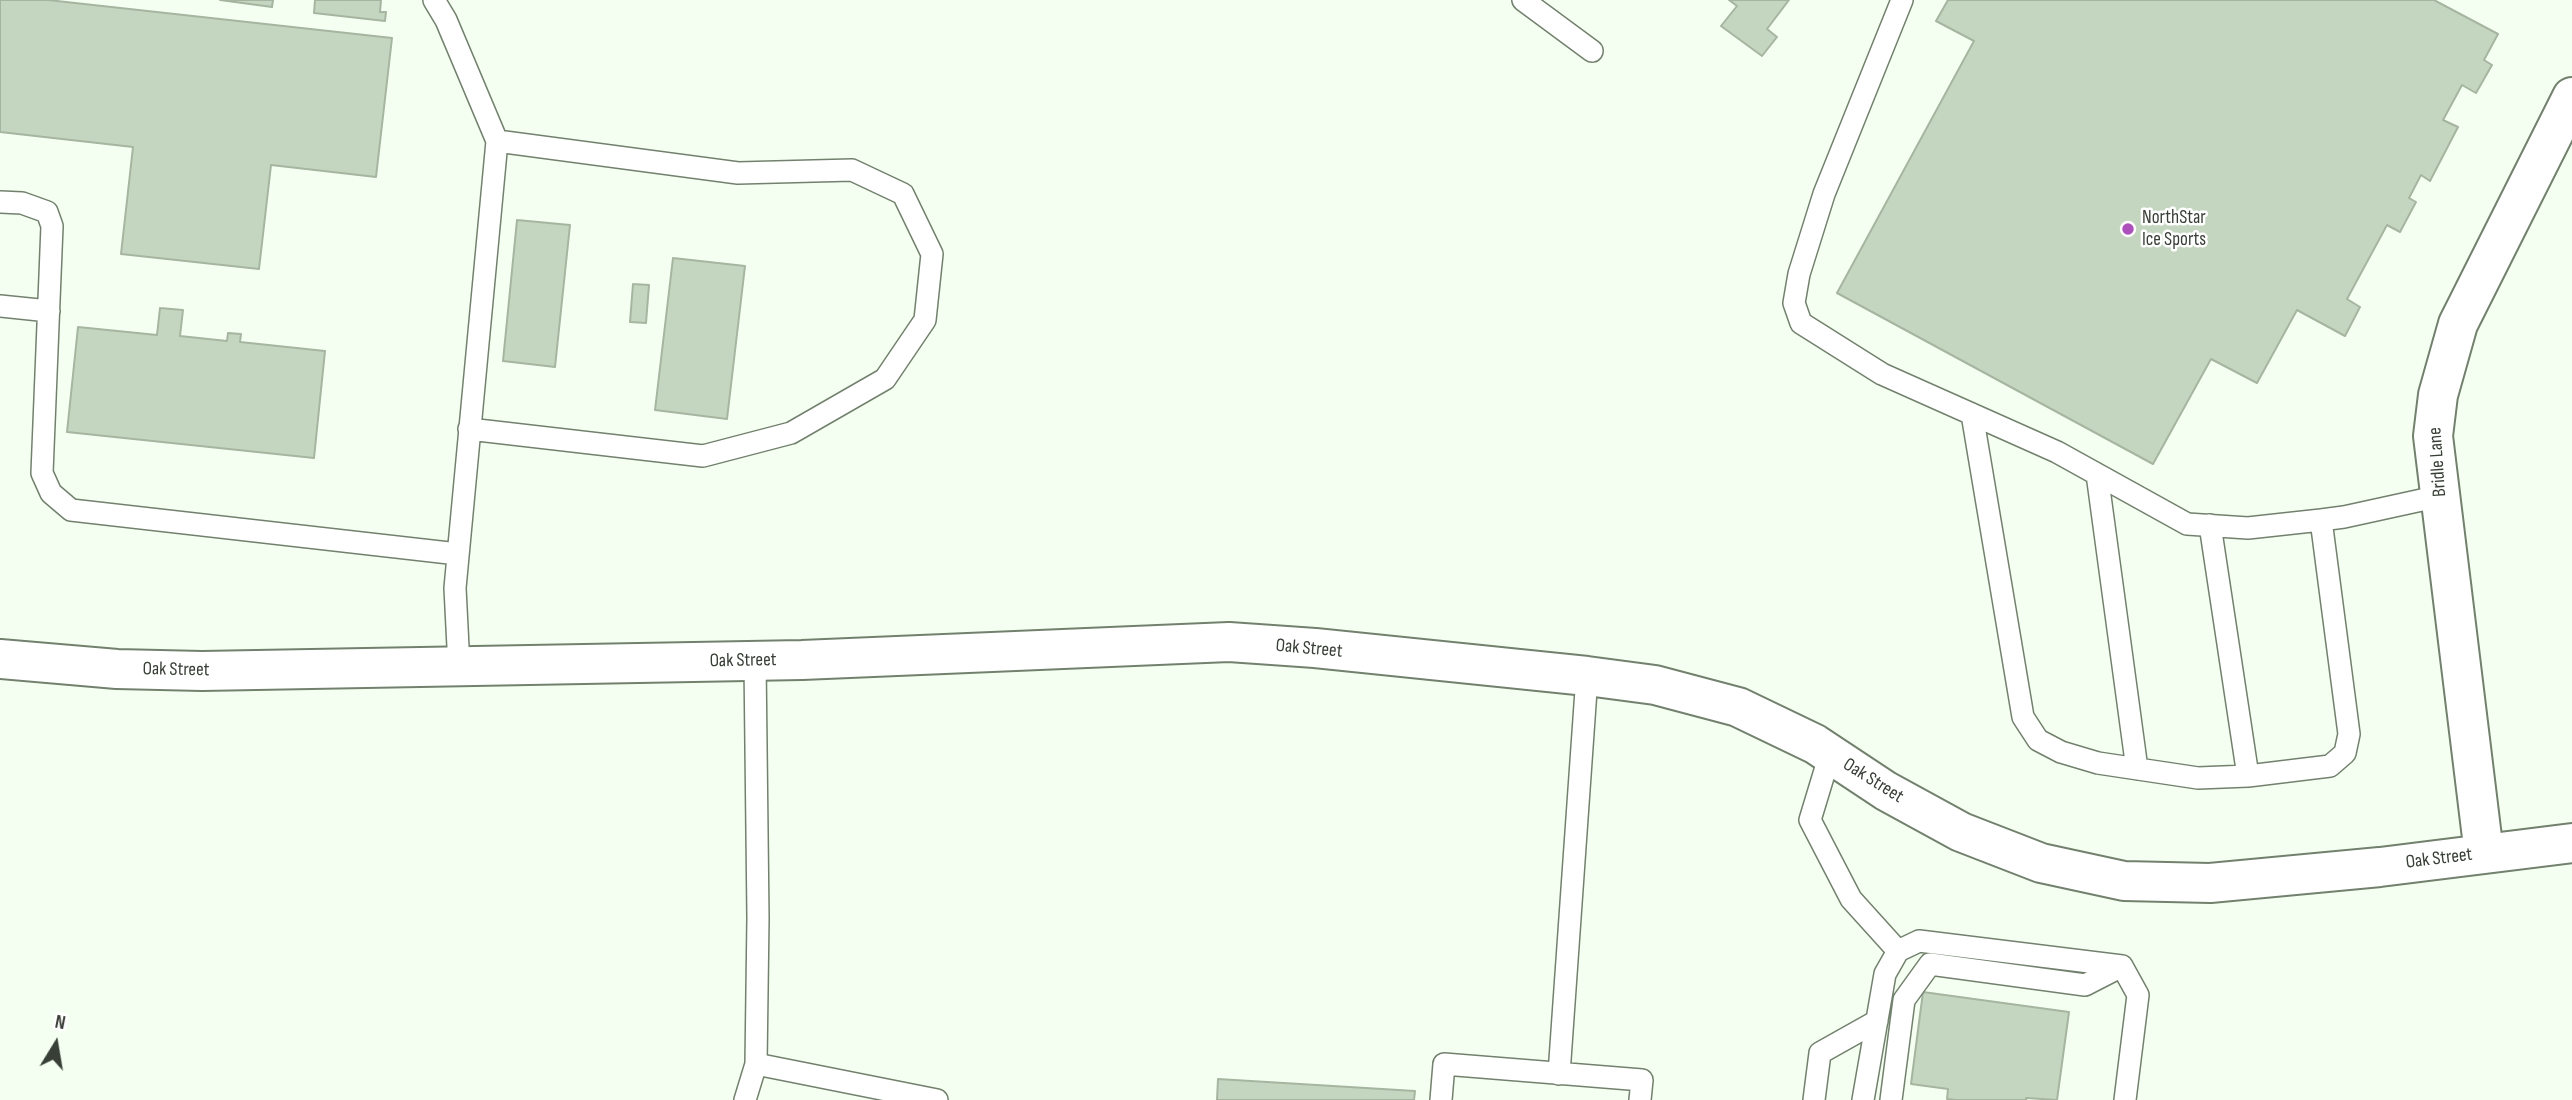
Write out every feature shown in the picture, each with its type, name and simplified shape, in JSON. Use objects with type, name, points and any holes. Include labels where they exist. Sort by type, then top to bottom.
[{"type":"street","name":"Bridle Lane","points":[[2484,854],[2433,436],[2438,395],[2458,324],[2572,97]]},
{"type":"street","name":"Oak Street","points":[[0,659],[117,669],[202,671],[755,661],[1229,642],[1315,648],[1655,685],[1738,707],[1815,744],[1886,790],[1961,832],[2041,863],[2124,881],[2210,883],[2380,867],[2572,843]]},
{"type":"lane","points":[[433,0],[446,20],[497,141],[455,588],[459,667]]},
{"type":"lane","points":[[1523,0],[1592,51]]},
{"type":"lane","points":[[1902,0],[1824,194],[1799,274],[1794,303],[1801,323],[1882,374],[2057,452],[2187,524],[2248,528],[2344,517],[2440,496]]},
{"type":"lane","points":[[469,429],[704,456],[791,433],[885,379],[925,320],[932,254],[903,194],[852,170],[738,173],[497,141]]},
{"type":"lane","points":[[0,201],[47,212],[52,226],[42,473],[51,493],[71,509],[458,554]]},
{"type":"lane","points":[[0,306],[48,311]]},
{"type":"lane","points":[[1972,415],[2023,717],[2038,740],[2061,752],[2098,762],[2199,778],[2248,776],[2330,766],[2345,752],[2349,734],[2320,520]]},
{"type":"lane","points":[[2097,474],[2137,769]]},
{"type":"lane","points":[[2210,525],[2248,776]]},
{"type":"lane","points":[[745,1100],[756,1064],[758,918],[755,661]]},
{"type":"lane","points":[[1559,1074],[1587,676]]},
{"type":"lane","points":[[1830,754],[1810,820],[1852,900],[1898,951]]},
{"type":"lane","points":[[1863,1100],[1885,974],[1898,951],[1919,941],[2122,966]]},
{"type":"lane","points":[[1891,1100],[1904,1000],[1930,964],[2085,985],[2122,966]]},
{"type":"lane","points":[[2122,966],[2138,995],[2125,1100]]},
{"type":"lane","points":[[1814,1100],[1820,1054],[1877,1021]]},
{"type":"lane","points":[[756,1064],[937,1100]]},
{"type":"lane","points":[[1441,1100],[1444,1064],[1642,1080],[1640,1100]]},
{"type":"building","points":[[0,0],[48,0],[392,38],[376,177],[271,165],[259,269],[121,254],[133,147],[0,132]]},
{"type":"building","points":[[220,0],[273,0],[272,7]]},
{"type":"building","points":[[315,0],[381,0],[380,12],[386,12],[385,21],[314,13]]},
{"type":"building","points":[[1729,0],[1789,0],[1767,29],[1777,37],[1762,56],[1721,26],[1737,6]]},
{"type":"building","name":"NorthStar Ice Sports","points":[[1948,0],[2434,0],[2498,34],[2484,60],[2492,65],[2476,93],[2462,85],[2443,120],[2458,127],[2430,181],[2421,175],[2409,198],[2416,202],[2400,232],[2387,225],[2347,299],[2360,307],[2345,336],[2297,310],[2257,383],[2211,359],[2153,464],[1837,293],[1974,41],[1936,21]]},
{"type":"building","points":[[517,220],[570,225],[555,367],[503,361]]},
{"type":"building","points":[[673,258],[745,266],[727,419],[655,410]]},
{"type":"building","points":[[633,284],[649,285],[646,323],[630,322]]},
{"type":"building","points":[[160,308],[183,310],[180,336],[227,341],[228,333],[241,334],[240,342],[325,351],[314,458],[67,432],[78,327],[157,335]]},
{"type":"building","points":[[1923,992],[2069,1012],[2057,1100],[1956,1100],[1947,1099],[1948,1089],[1911,1084]]},
{"type":"building","points":[[1218,1079],[1415,1091],[1414,1100],[1217,1100]]},
{"type":"place","name":"NorthStar Ice Sports","points":[[2128,229]]}]
